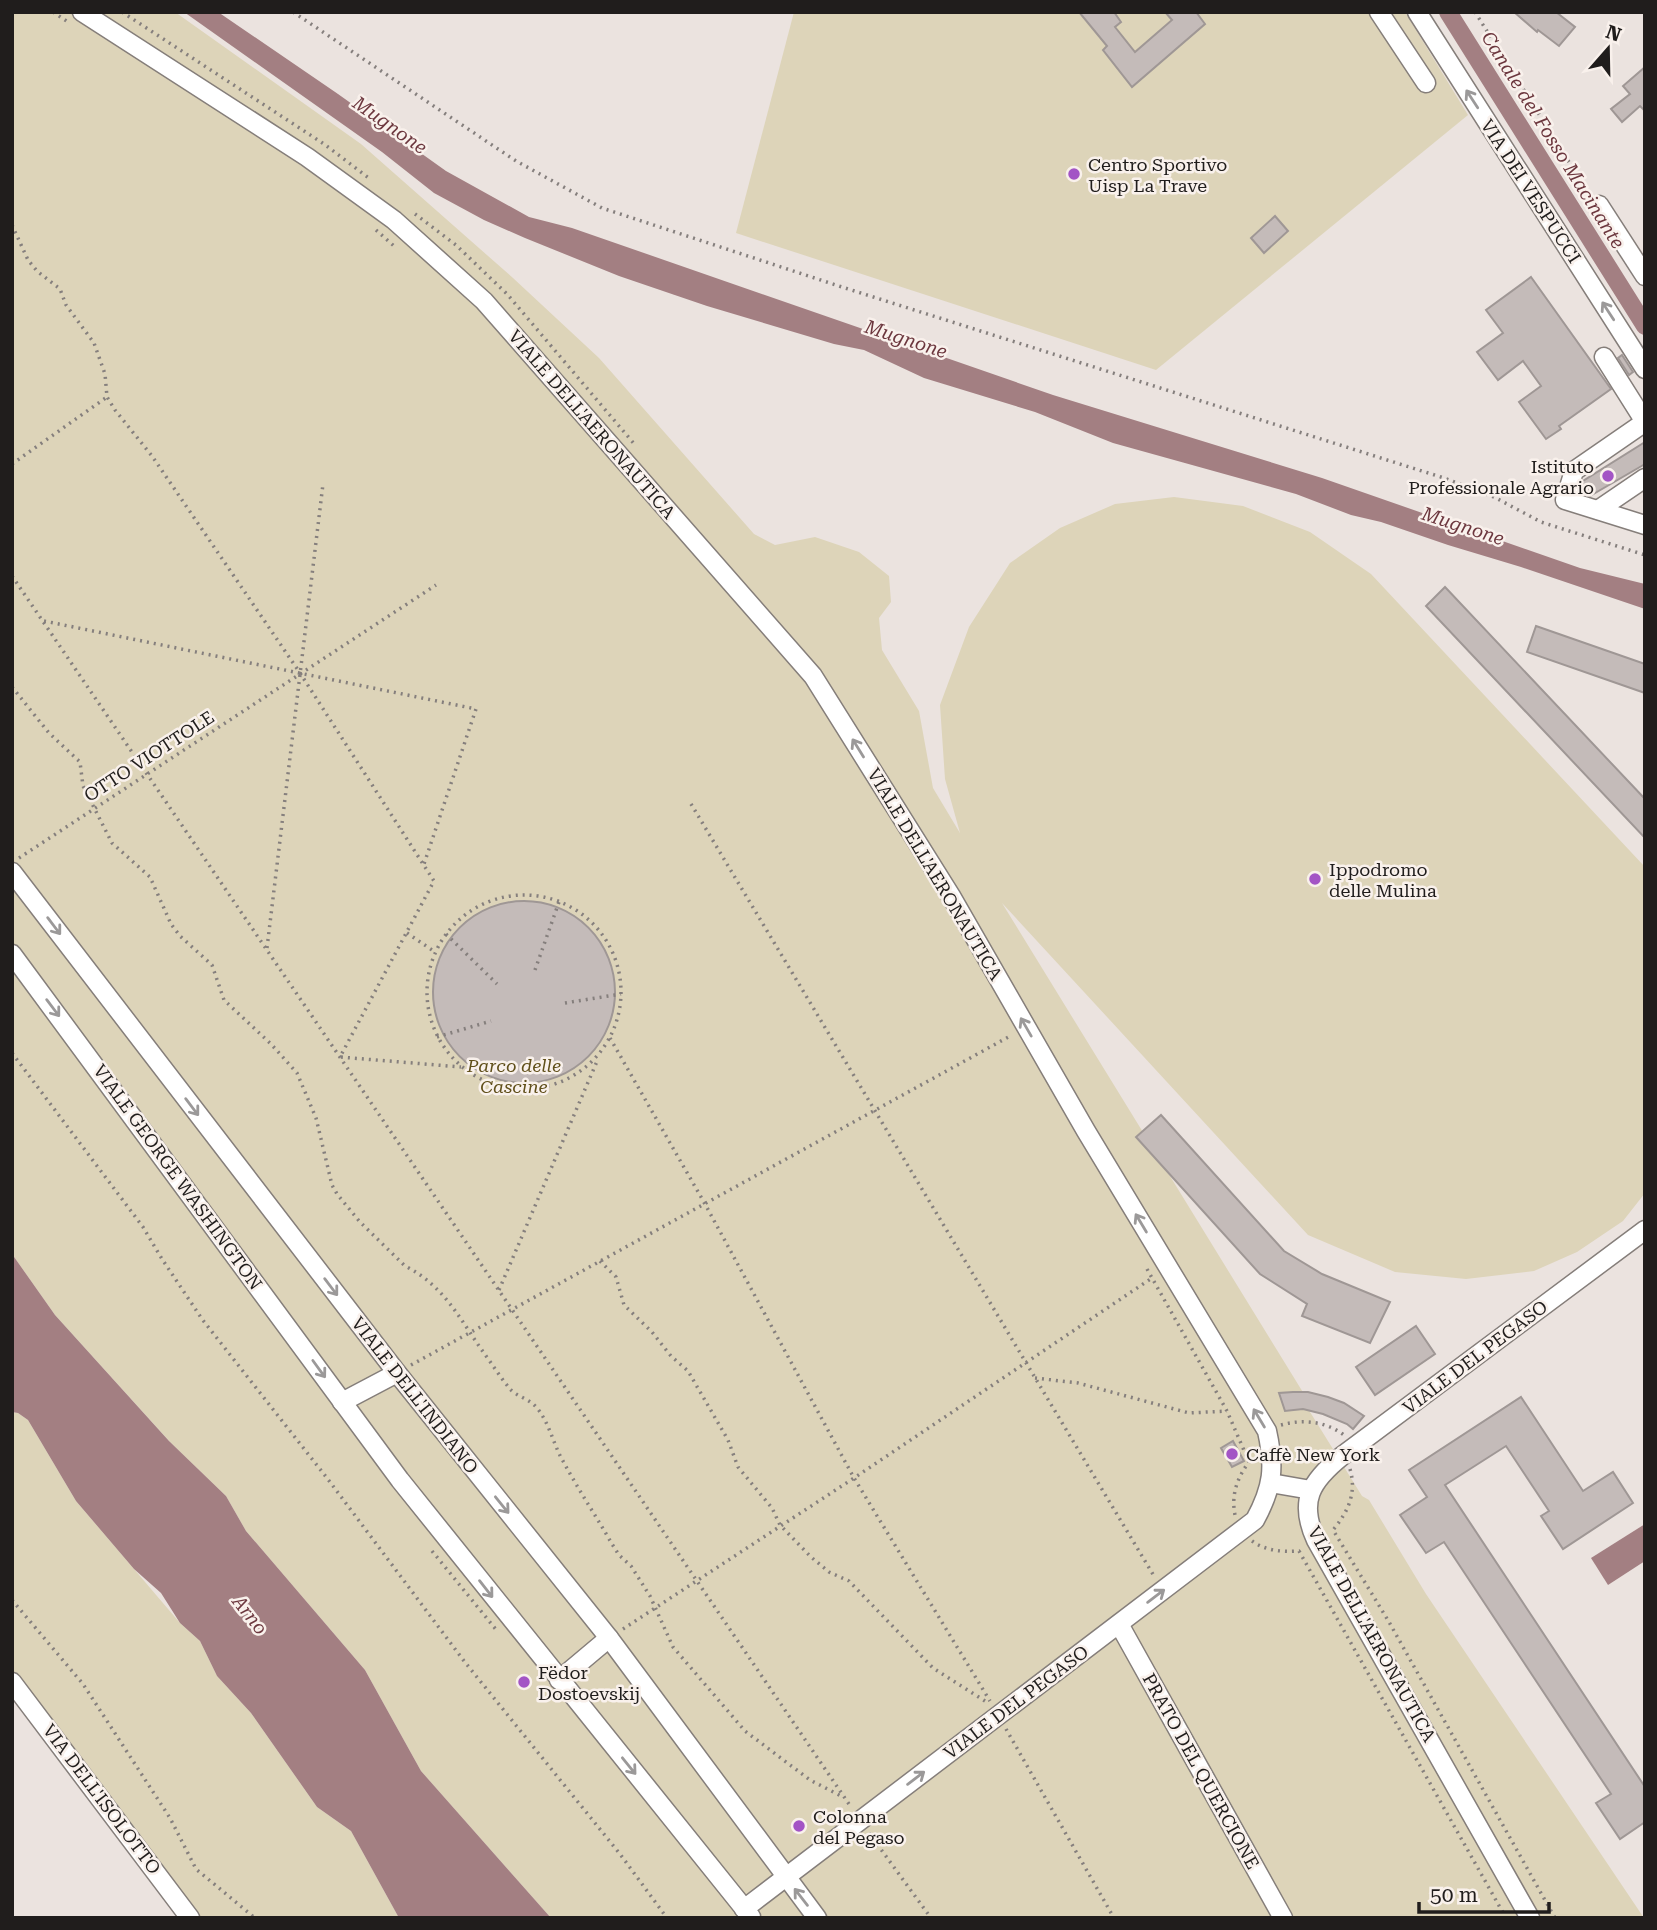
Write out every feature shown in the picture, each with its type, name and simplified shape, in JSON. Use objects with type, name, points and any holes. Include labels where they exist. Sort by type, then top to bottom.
[{"type":"street","points":[[1379,12],[1426,83]]},
{"type":"street","name":"VIA DEI VESPUCCI","points":[[1417,12],[1645,369]]},
{"type":"street","name":"VIALE DELL'AERONAUTICA","points":[[79,20],[307,157],[394,220],[474,292],[813,676],[951,896],[1086,1131],[1267,1431],[1271,1483]]},
{"type":"street","points":[[1599,205],[1645,275]]},
{"type":"street","points":[[1604,357],[1645,422],[1574,471],[1565,500],[1645,524]]},
{"type":"street","points":[[1598,510],[1645,478]]},
{"type":"street","name":"VIALE DELL'INDIANO","points":[[12,872],[397,1373],[609,1638],[817,1918]]},
{"type":"street","name":"VIALE GEORGE WASHINGTON","points":[[12,954],[400,1480],[748,1913]]},
{"type":"street","name":"VIALE DEL PEGASO","points":[[1311,1490],[1317,1478],[1348,1451],[1645,1230]]},
{"type":"street","points":[[342,1402],[397,1373]]},
{"type":"street","points":[[1271,1483],[1311,1490]]},
{"type":"street","name":"VIALE DEL PEGASO","points":[[748,1913],[785,1876],[1242,1531],[1255,1520],[1271,1483]]},
{"type":"street","name":"VIALE DELL'AERONAUTICA","points":[[1311,1490],[1308,1511],[1310,1528],[1316,1540],[1530,1918]]},
{"type":"street","name":"PRATO DEL QUERCIONE","points":[[1119,1624],[1283,1918]]},
{"type":"street","points":[[559,1680],[609,1638]]},
{"type":"street","name":"VIA DELL'ISOLOTTO","points":[[12,1682],[190,1918]]},
{"type":"path","points":[[53,12],[79,20]]},
{"type":"path","points":[[122,12],[324,144],[376,184]]},
{"type":"path","points":[[293,12],[516,161],[602,208],[1444,478],[1494,497],[1541,522],[1645,555]]},
{"type":"path","points":[[1475,12],[1594,203],[1599,205]]},
{"type":"path","points":[[406,207],[456,245],[507,294],[643,454]]},
{"type":"path","points":[[12,225],[28,260],[37,271],[60,289],[66,304],[94,343],[105,374],[107,397],[152,456],[300,673],[434,881],[340,1057]]},
{"type":"path","points":[[372,227],[400,251]]},
{"type":"path","points":[[12,464],[107,397]]},
{"type":"path","points":[[267,950],[323,484]]},
{"type":"path","points":[[12,576],[860,1820],[930,1918]]},
{"type":"path","name":"OTTO VIOTTOLE","points":[[12,862],[436,585]]},
{"type":"path","points":[[42,620],[476,709],[424,866]]},
{"type":"path","points":[[12,687],[49,733],[80,762],[83,786],[112,842],[150,877],[158,898],[180,936],[212,965],[224,1000],[271,1044],[297,1073],[316,1118],[332,1185],[345,1206],[405,1266],[444,1295],[463,1318],[469,1333],[513,1392],[526,1398],[537,1408],[548,1425],[562,1460],[619,1555],[631,1566],[650,1596],[673,1647],[745,1731],[810,1780],[845,1798]]},
{"type":"path","points":[[691,804],[1163,1591]]},
{"type":"path","points":[[535,896],[559,902],[580,914],[601,933],[616,962],[621,994],[619,1013],[610,1038],[590,1064],[569,1079],[527,1090],[488,1083],[461,1067],[437,1037],[427,1005],[426,986],[435,952],[446,934],[466,914],[498,898],[535,896]]},
{"type":"path","points":[[535,970],[559,902]]},
{"type":"path","points":[[407,933],[435,952]]},
{"type":"path","points":[[446,934],[497,984]]},
{"type":"path","points":[[565,1003],[621,994]]},
{"type":"path","points":[[437,1037],[491,1021]]},
{"type":"path","points":[[397,1373],[1014,1034]]},
{"type":"path","points":[[600,1261],[616,1277],[624,1305],[688,1371],[728,1440],[738,1467],[772,1508],[780,1525],[829,1572],[849,1581],[933,1668],[992,1706],[854,1478],[705,1204],[610,1038]]},
{"type":"path","points":[[12,1053],[143,1227],[202,1319],[327,1478],[464,1661],[620,1854],[667,1918]]},
{"type":"path","points":[[499,1290],[600,1053]]},
{"type":"path","points":[[340,1057],[461,1067]]},
{"type":"path","points":[[1146,1267],[1227,1411],[1250,1462],[1240,1476],[1233,1499],[1236,1521],[1242,1531],[1264,1548],[1299,1551],[1506,1918]]},
{"type":"path","points":[[609,1638],[1152,1278]]},
{"type":"path","points":[[1035,1378],[1078,1383],[1189,1413],[1227,1411]]},
{"type":"path","points":[[1279,1425],[1300,1421],[1337,1429],[1348,1451],[1352,1488],[1346,1512],[1333,1530],[1389,1622],[1555,1918]]},
{"type":"path","points":[[12,1600],[83,1684],[170,1818],[197,1869],[255,1918]]},
{"type":"path","points":[[998,1716],[1114,1918]]},
{"type":"green space","name":"Parco delle Cascine","points":[[12,12],[175,12],[361,144],[513,278],[599,358],[754,534],[775,545],[815,537],[859,552],[889,576],[891,602],[879,618],[882,650],[919,711],[933,788],[960,833],[945,779],[940,705],[969,627],[1010,563],[1060,528],[1115,504],[1174,497],[1243,506],[1310,532],[1371,574],[1645,867],[1645,1193],[1623,1221],[1577,1252],[1534,1271],[1466,1279],[1395,1272],[1308,1235],[1002,903],[1304,1394],[1302,1399],[1362,1496],[1369,1500],[1426,1594],[1644,1918],[551,1918],[421,1771],[365,1670],[246,1531],[226,1496],[171,1443],[55,1315],[12,1254]]},
{"type":"green space","name":"Centro Sportivo Uisp La Trave","points":[[794,12],[1405,12],[1468,115],[1156,370],[736,233]]},
{"type":"green space","points":[[12,1412],[28,1420],[76,1501],[180,1623],[200,1641],[217,1676],[251,1713],[317,1807],[351,1831],[399,1918],[197,1918],[12,1673]]},
{"type":"water","points":[[184,12],[218,12],[446,171],[529,217],[572,228],[1053,395],[1322,478],[1580,568],[1645,584],[1645,609],[1381,522],[1351,515],[1296,494],[1113,443],[1035,412],[924,378],[864,350],[834,344],[707,306],[619,276],[525,238],[434,193],[382,152]]},
{"type":"water","name":"Arno","points":[[12,1254],[55,1315],[169,1441],[226,1496],[246,1531],[365,1670],[421,1771],[551,1918],[399,1918],[351,1831],[317,1807],[251,1713],[217,1676],[200,1641],[180,1623],[161,1593],[134,1569],[76,1501],[28,1420],[12,1412]]},
{"type":"water","points":[[1645,1524],[1645,1561],[1608,1585],[1591,1558]]},
{"type":"building","points":[[1079,12],[1114,12],[1121,22],[1115,27],[1135,52],[1172,20],[1165,12],[1196,12],[1205,24],[1132,87],[1103,50],[1107,46]]},
{"type":"building","points":[[1514,12],[1556,12],[1575,27],[1559,46]]},
{"type":"building","points":[[1645,67],[1645,111],[1640,106],[1622,122],[1611,109],[1630,94],[1623,86]]},
{"type":"building","points":[[1275,216],[1288,231],[1264,253],[1251,238]]},
{"type":"building","points":[[1531,277],[1611,389],[1559,426],[1561,429],[1546,439],[1519,402],[1541,386],[1523,361],[1498,380],[1477,352],[1503,333],[1486,310]]},
{"type":"building","points":[[1622,355],[1633,372],[1629,375],[1618,358]]},
{"type":"building","name":"Istituto Professionale Agrario","points":[[1645,442],[1645,464],[1590,496],[1579,493],[1583,481]]},
{"type":"building","points":[[1445,587],[1645,799],[1645,838],[1426,606]]},
{"type":"building","points":[[1536,626],[1645,664],[1645,693],[1527,652]]},
{"type":"building","points":[[524,901],[559,907],[589,927],[609,957],[615,992],[609,1027],[589,1057],[559,1077],[524,1083],[489,1077],[459,1057],[439,1027],[433,992],[439,957],[459,927],[489,907]]},
{"type":"building","points":[[1161,1115],[1284,1251],[1322,1274],[1390,1302],[1370,1343],[1302,1316],[1307,1304],[1260,1274],[1136,1137]]},
{"type":"building","points":[[1416,1326],[1435,1354],[1375,1395],[1356,1367]]},
{"type":"building","points":[[1308,1392],[1344,1403],[1364,1416],[1353,1429],[1323,1414],[1303,1409],[1285,1411],[1279,1393]]},
{"type":"building","points":[[1521,1397],[1583,1491],[1613,1472],[1633,1503],[1563,1549],[1541,1516],[1549,1511],[1506,1446],[1445,1485],[1645,1787],[1645,1822],[1620,1839],[1596,1803],[1611,1794],[1444,1542],[1426,1553],[1400,1515],[1427,1497],[1409,1470]]},
{"type":"building","name":"Caffè New York","points":[[1233,1441],[1244,1461],[1232,1467],[1221,1448]]},
{"type":"waterway","name":"Canale del Fosso Macinante","points":[[1448,12],[1645,326]]},
{"type":"place","name":"Centro Sportivo Uisp La Trave","points":[[1074,174]]},
{"type":"place","name":"Istituto Professionale Agrario","points":[[1608,476]]},
{"type":"place","name":"Ippodromo delle Mulina","points":[[1315,879]]},
{"type":"place","name":"Caffè New York","points":[[1232,1454]]},
{"type":"place","name":"Fëdor Dostoevskij","points":[[524,1682]]},
{"type":"place","name":"Colonna del Pegaso","points":[[799,1826]]},
{"type":"water label","name":"Mugnone","points":[[390,125]]},
{"type":"water label","name":"Mugnone","points":[[906,339]]},
{"type":"water label","name":"Mugnone","points":[[1463,526]]}]
